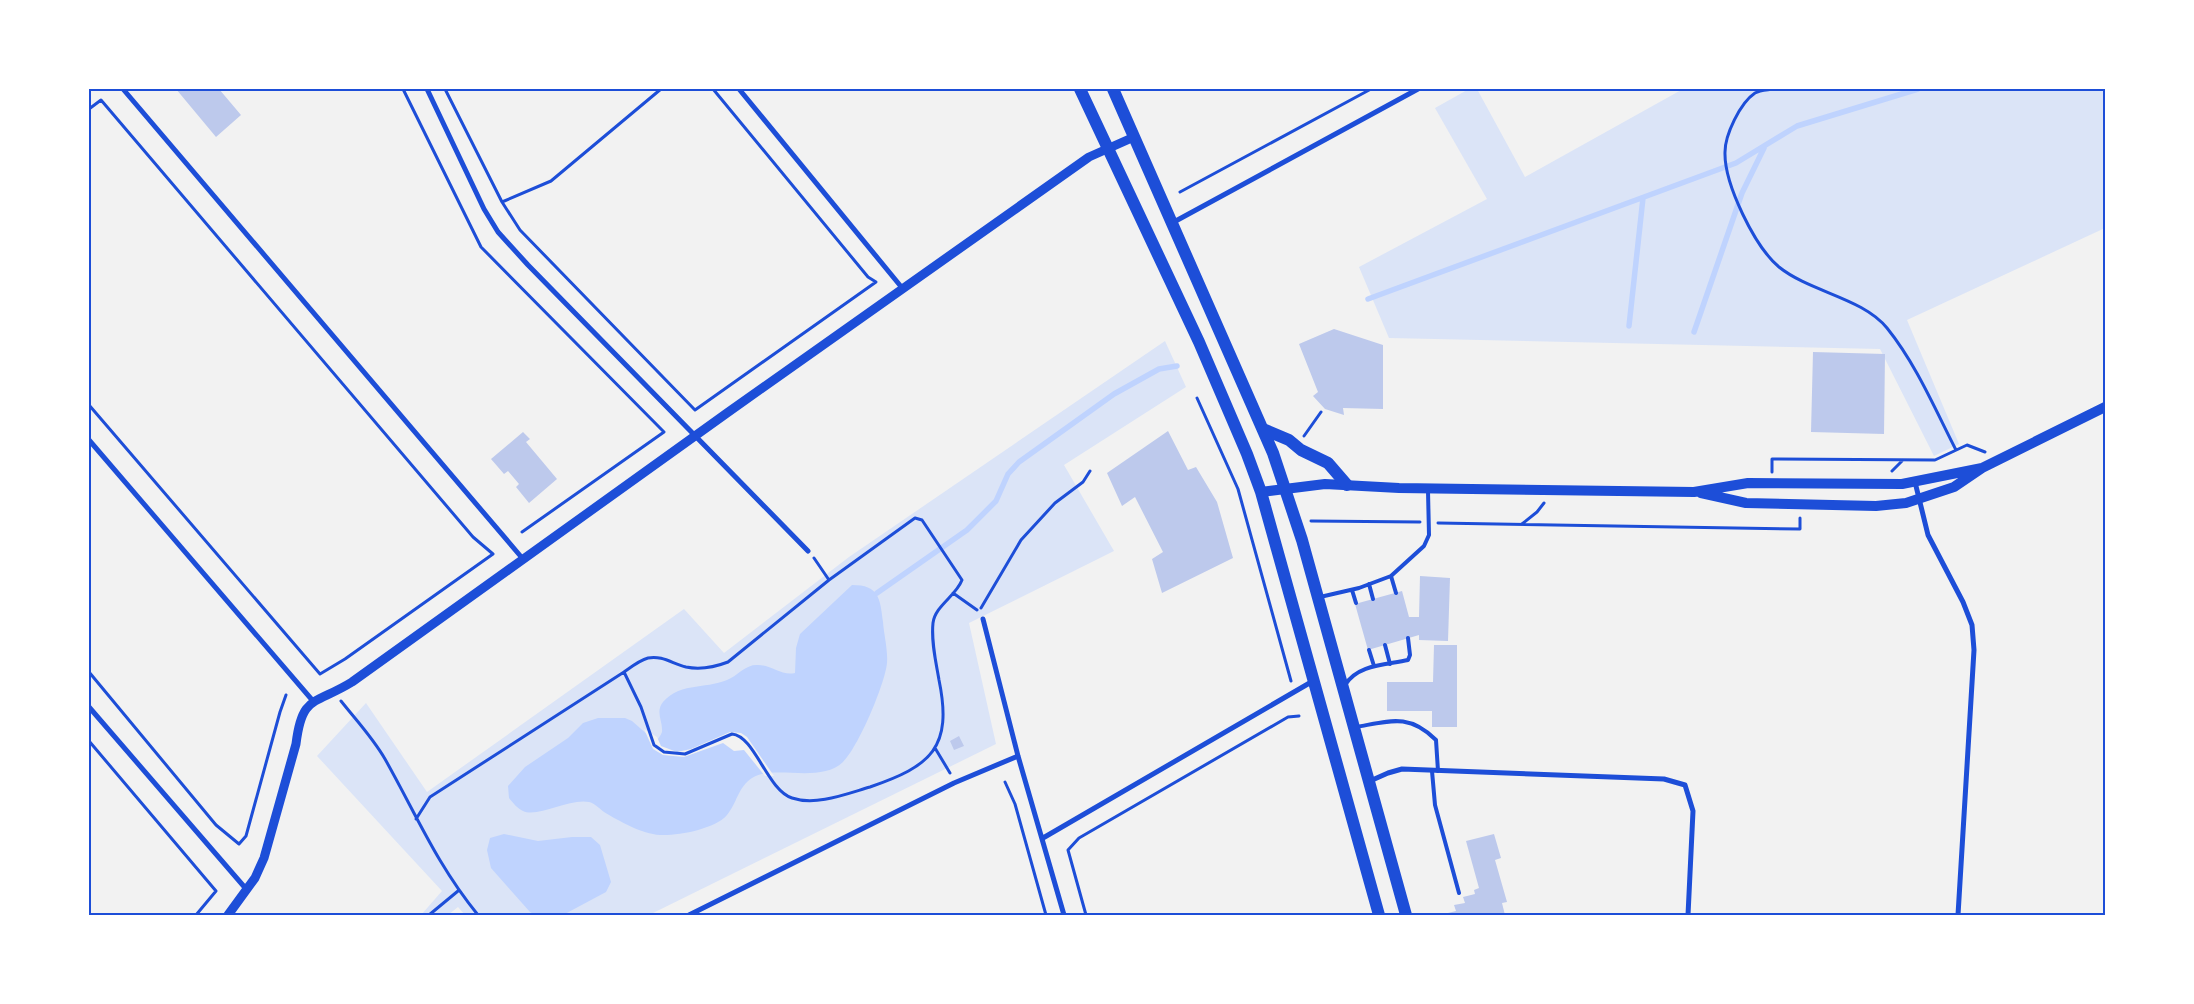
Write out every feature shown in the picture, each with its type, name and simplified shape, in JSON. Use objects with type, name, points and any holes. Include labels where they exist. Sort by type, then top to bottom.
[{"type":"highway","points":[[1080,89],[1199,342],[1247,454],[1261,492],[1379,915]]},
{"type":"highway","points":[[1113,89],[1263,429],[1285,488],[1318,598],[1406,915]]},
{"type":"highway","points":[[1263,429],[1289,440],[1301,450],[1328,463],[1347,485]]},
{"type":"main road","points":[[1261,492],[1325,484],[1428,488],[1694,492],[1746,503],[1876,506],[1918,500],[1954,488],[1982,468],[2105,407]]},
{"type":"main road","points":[[1694,492],[1748,482],[1878,485],[1915,482],[1982,468]]},
{"type":"street","points":[[122,89],[523,558]]},
{"type":"street","points":[[427,89],[484,209],[498,232],[808,552]]},
{"type":"street","points":[[739,89],[903,289]]},
{"type":"street","points":[[1172,223],[1408,91],[1418,89]]},
{"type":"street","points":[[228,915],[247,890],[264,858],[296,744],[298,727],[303,712],[313,701],[334,693],[352,682],[523,558],[1089,158],[1134,137]]},
{"type":"street","points":[[89,440],[313,701]]},
{"type":"street","points":[[1915,482],[1928,535],[1963,602],[1972,625],[1974,650],[1958,915]]},
{"type":"street","points":[[983,619],[1018,756],[1064,915]]},
{"type":"street","points":[[1043,838],[1314,681]]},
{"type":"street","points":[[89,707],[247,890]]},
{"type":"street","points":[[689,915],[954,782],[1018,756]]},
{"type":"street","points":[[1369,781],[1396,770],[1664,778],[1685,785],[1693,811],[1688,915]]},
{"type":"lane","points":[[1318,598],[1352,590],[1391,576],[1427,541],[1430,522],[1428,488]]},
{"type":"lane","points":[[1391,576],[1396,593]]},
{"type":"lane","points":[[1370,584],[1373,599]]},
{"type":"lane","points":[[1352,590],[1356,603]]},
{"type":"lane","points":[[1343,688],[1356,673],[1374,666],[1408,660],[1410,655],[1408,638]]},
{"type":"lane","points":[[1385,645],[1390,664]]},
{"type":"lane","points":[[1370,650],[1374,666]]},
{"type":"lane","points":[[1354,727],[1398,720],[1408,721],[1428,732],[1436,740],[1438,771]]},
{"type":"lane","points":[[1432,771],[1435,805],[1459,893]]},
{"type":"path","points":[[403,89],[481,247],[664,432],[522,532]]},
{"type":"path","points":[[445,89],[502,202],[520,230],[695,410],[876,282],[868,277],[713,89]]},
{"type":"path","points":[[502,202],[551,182],[661,89]]},
{"type":"path","points":[[1180,192],[1371,89]]},
{"type":"path","points":[[1773,89],[1756,92],[1742,105],[1725,152],[1731,182],[1739,206],[1748,224],[1761,248],[1777,265],[1794,278],[1869,312],[1886,327],[1919,377],[1956,450]]},
{"type":"path","points":[[89,109],[101,100],[466,529],[493,554],[345,659],[320,674],[89,406]]},
{"type":"path","points":[[1197,398],[1238,489],[1290,678]]},
{"type":"path","points":[[1304,437],[1321,412]]},
{"type":"path","points":[[1772,467],[1772,459],[1935,460],[1967,445]]},
{"type":"path","points":[[953,593],[980,611],[1021,540],[1055,503],[1083,482],[1090,471]]},
{"type":"path","points":[[1554,490],[1537,512],[1522,524],[1800,530],[1800,519]]},
{"type":"path","points":[[416,820],[430,797],[624,672],[647,658],[659,657],[685,667],[701,668],[717,666],[728,662],[830,580],[908,521],[915,518],[922,520],[962,580],[935,615],[933,624],[934,651],[944,702],[944,718],[935,748],[928,759],[911,771],[872,786],[827,798],[806,801],[791,798],[780,792],[750,750],[745,738],[739,735],[732,734],[685,754],[664,752],[654,745],[632,685],[624,672]]},
{"type":"path","points":[[808,552],[830,580]]},
{"type":"path","points":[[89,672],[216,825],[239,844],[246,836],[286,695]]},
{"type":"path","points":[[334,693],[384,758],[416,820],[458,891],[478,915]]},
{"type":"path","points":[[1086,915],[1068,850],[1079,838],[1275,724],[1288,718],[1299,716]]},
{"type":"path","points":[[89,741],[216,891],[196,915]]},
{"type":"path","points":[[935,748],[948,767],[954,782]]},
{"type":"path","points":[[1005,782],[1015,804],[1046,915]]},
{"type":"path","points":[[429,915],[458,891]]},
{"type":"shaded area","points":[[1469,89],[1477,89],[1525,177],[1683,89],[2105,89],[2105,228],[1907,320],[1959,444],[1934,456],[1880,349],[1389,338],[1359,267],[1487,199],[1435,108]]},
{"type":"shaded area","points":[[1165,341],[1186,387],[1064,465],[1114,551],[969,623],[996,744],[649,915],[465,915],[458,907],[448,915],[421,915],[442,891],[317,756],[366,703],[427,792],[684,609],[724,653],[849,557]]},
{"type":"water","points":[[852,585],[868,587],[873,590],[879,600],[887,663],[870,715],[856,744],[843,762],[822,772],[761,774],[747,782],[727,815],[721,820],[696,831],[676,834],[660,835],[638,830],[589,802],[572,803],[537,812],[529,812],[519,809],[509,798],[508,786],[525,767],[568,738],[583,723],[598,718],[625,718],[632,721],[656,742],[662,732],[659,713],[661,706],[670,695],[678,691],[723,682],[747,667],[754,665],[763,665],[790,674],[795,673],[796,648],[800,634]]},
{"type":"water","points":[[504,834],[538,841],[591,837],[600,845],[611,882],[606,892],[563,915],[536,915],[530,912],[491,868],[487,850],[490,838]]},
{"type":"pier","points":[[644,729],[657,737],[661,746],[677,752],[691,749],[730,732],[741,733],[747,737],[774,776],[765,776],[744,750],[734,751],[723,743],[684,757],[663,755],[653,749]]},
{"type":"building","points":[[176,89],[219,89],[241,115],[216,137]]},
{"type":"building","points":[[1334,329],[1383,345],[1383,409],[1343,408],[1344,415],[1325,409],[1313,396],[1318,392],[1299,344]]},
{"type":"building","points":[[1813,352],[1885,354],[1884,434],[1811,432]]},
{"type":"building","points":[[1168,431],[1188,470],[1196,467],[1217,502],[1233,558],[1162,593],[1152,559],[1163,552],[1135,497],[1122,506],[1107,473]]},
{"type":"building","points":[[523,432],[530,439],[526,442],[557,479],[529,503],[516,487],[519,484],[508,471],[504,474],[491,459]]},
{"type":"building","points":[[1420,576],[1450,578],[1448,641],[1419,640],[1419,635],[1368,650],[1355,604],[1402,591],[1409,617],[1419,617]]},
{"type":"building","points":[[1434,645],[1457,645],[1457,727],[1432,727],[1432,711],[1387,711],[1387,682],[1433,682]]},
{"type":"building","points":[[959,736],[964,746],[954,750],[950,741]]},
{"type":"building","points":[[1494,834],[1501,858],[1495,860],[1507,902],[1502,903],[1505,915],[1449,915],[1448,913],[1456,911],[1454,905],[1465,903],[1463,897],[1475,894],[1474,890],[1479,888],[1466,841]]},
{"type":"waterway","points":[[1368,299],[1736,163],[1797,126],[1918,89]]},
{"type":"waterway","points":[[1694,332],[1742,193],[1764,148]]},
{"type":"waterway","points":[[1629,326],[1643,198]]},
{"type":"waterway","points":[[877,593],[967,530],[996,501],[1008,474],[1019,462],[1114,394],[1159,369],[1177,366]]}]
